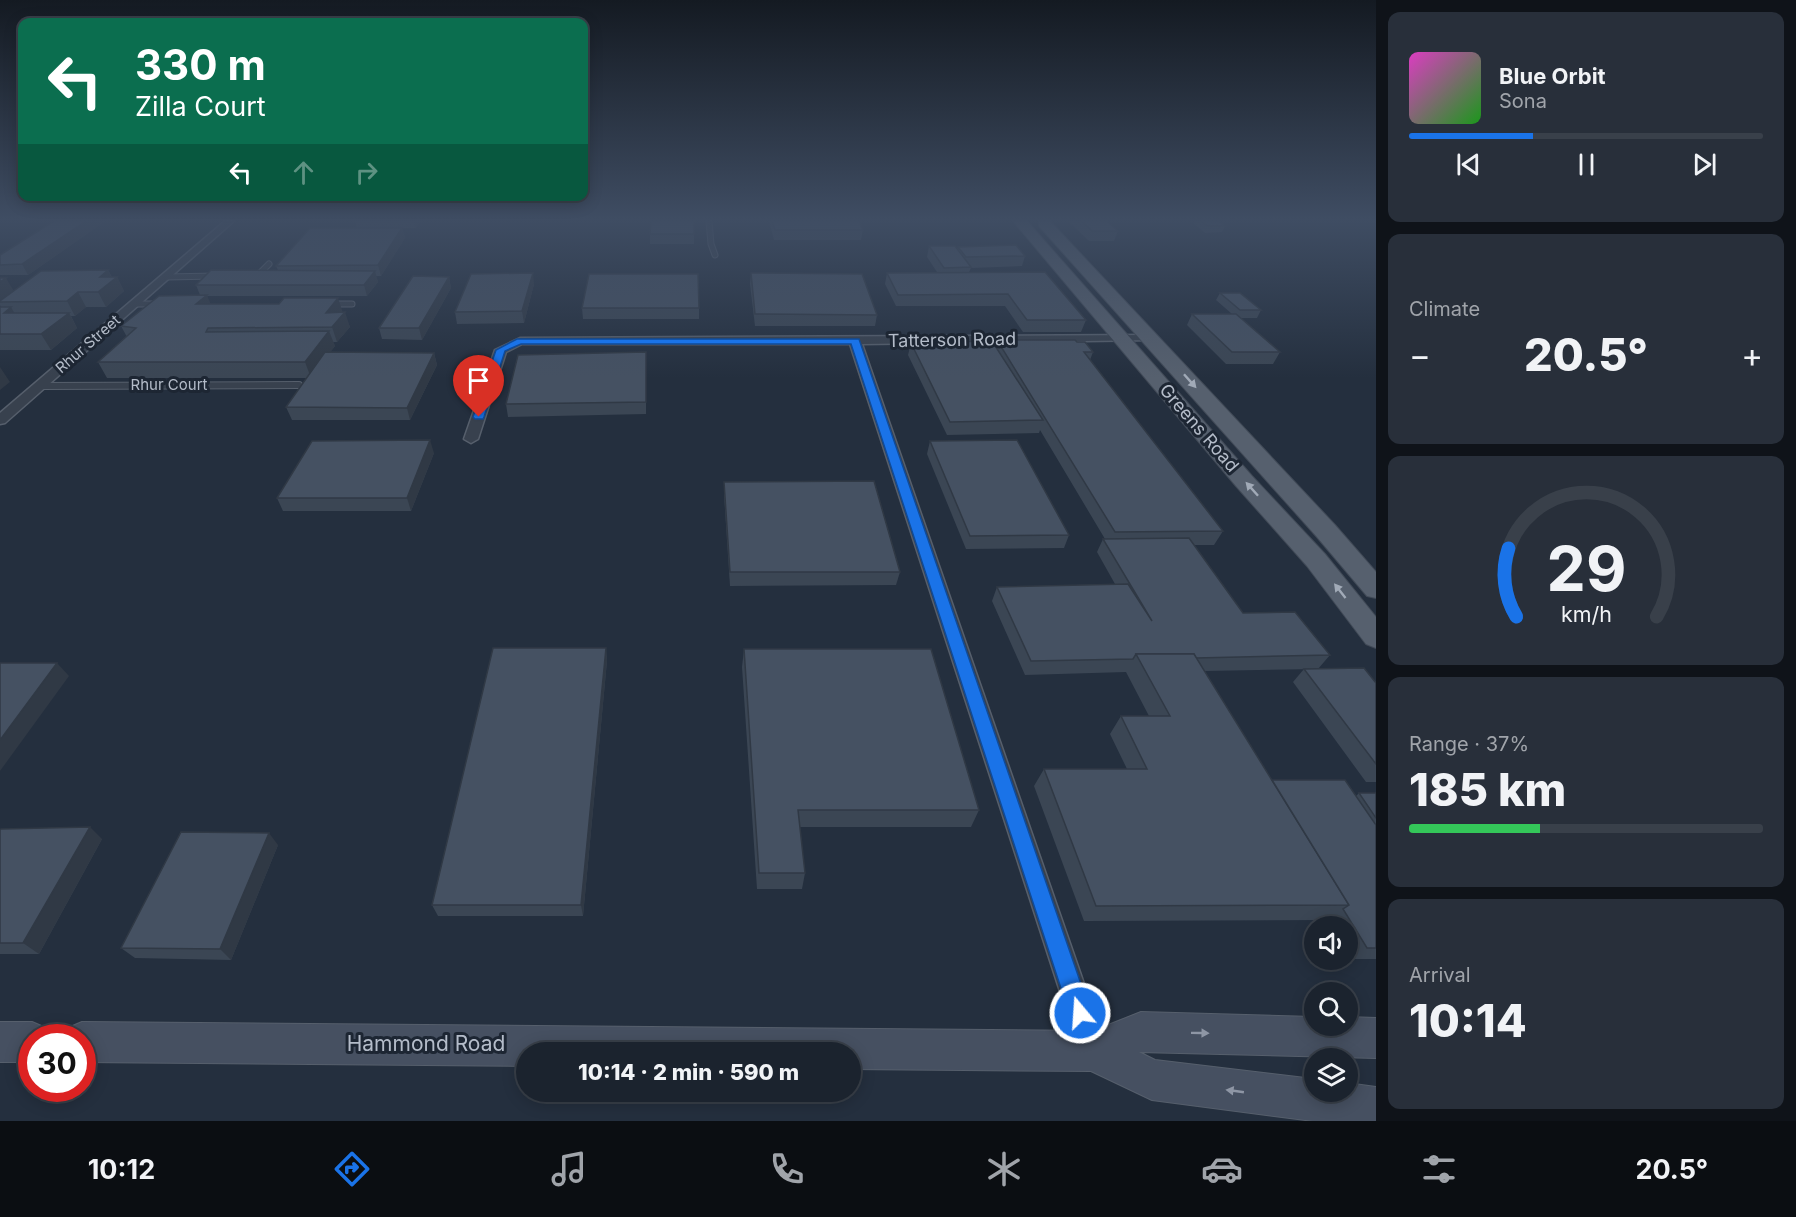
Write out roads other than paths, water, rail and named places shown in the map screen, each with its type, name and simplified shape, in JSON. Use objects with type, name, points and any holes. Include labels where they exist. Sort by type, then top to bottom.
[{"type":"main road","name":"Greens Road","points":[[1065,273],[1291,532],[1376,637]]},
{"type":"main road","name":"Greens Road","points":[[1090,273],[1326,531],[1376,589]]},
{"type":"main road","points":[[1291,532],[1326,531]]},
{"type":"main road","name":"Hammond Road","points":[[96,1042],[1093,1051],[1141,1032],[1376,1038]]},
{"type":"main road","points":[[0,1042],[18,1042]]},
{"type":"main road","name":"Hammond Road","points":[[1093,1051],[1152,1080],[1376,1108]]},
{"type":"street","name":"Rhur Street","points":[[0,420],[170,273]]},
{"type":"street","name":"Tatterson Road","points":[[471,439],[501,350],[520,341],[1150,338]]},
{"type":"street","points":[[855,341],[1093,1051]]},
{"type":"lane","points":[[247,276],[259,273]]},
{"type":"lane","points":[[166,277],[224,276]]},
{"type":"lane","points":[[134,304],[168,304]]},
{"type":"lane","points":[[318,304],[352,304]]},
{"type":"lane","name":"Rhur Court","points":[[39,386],[299,385]]}]
